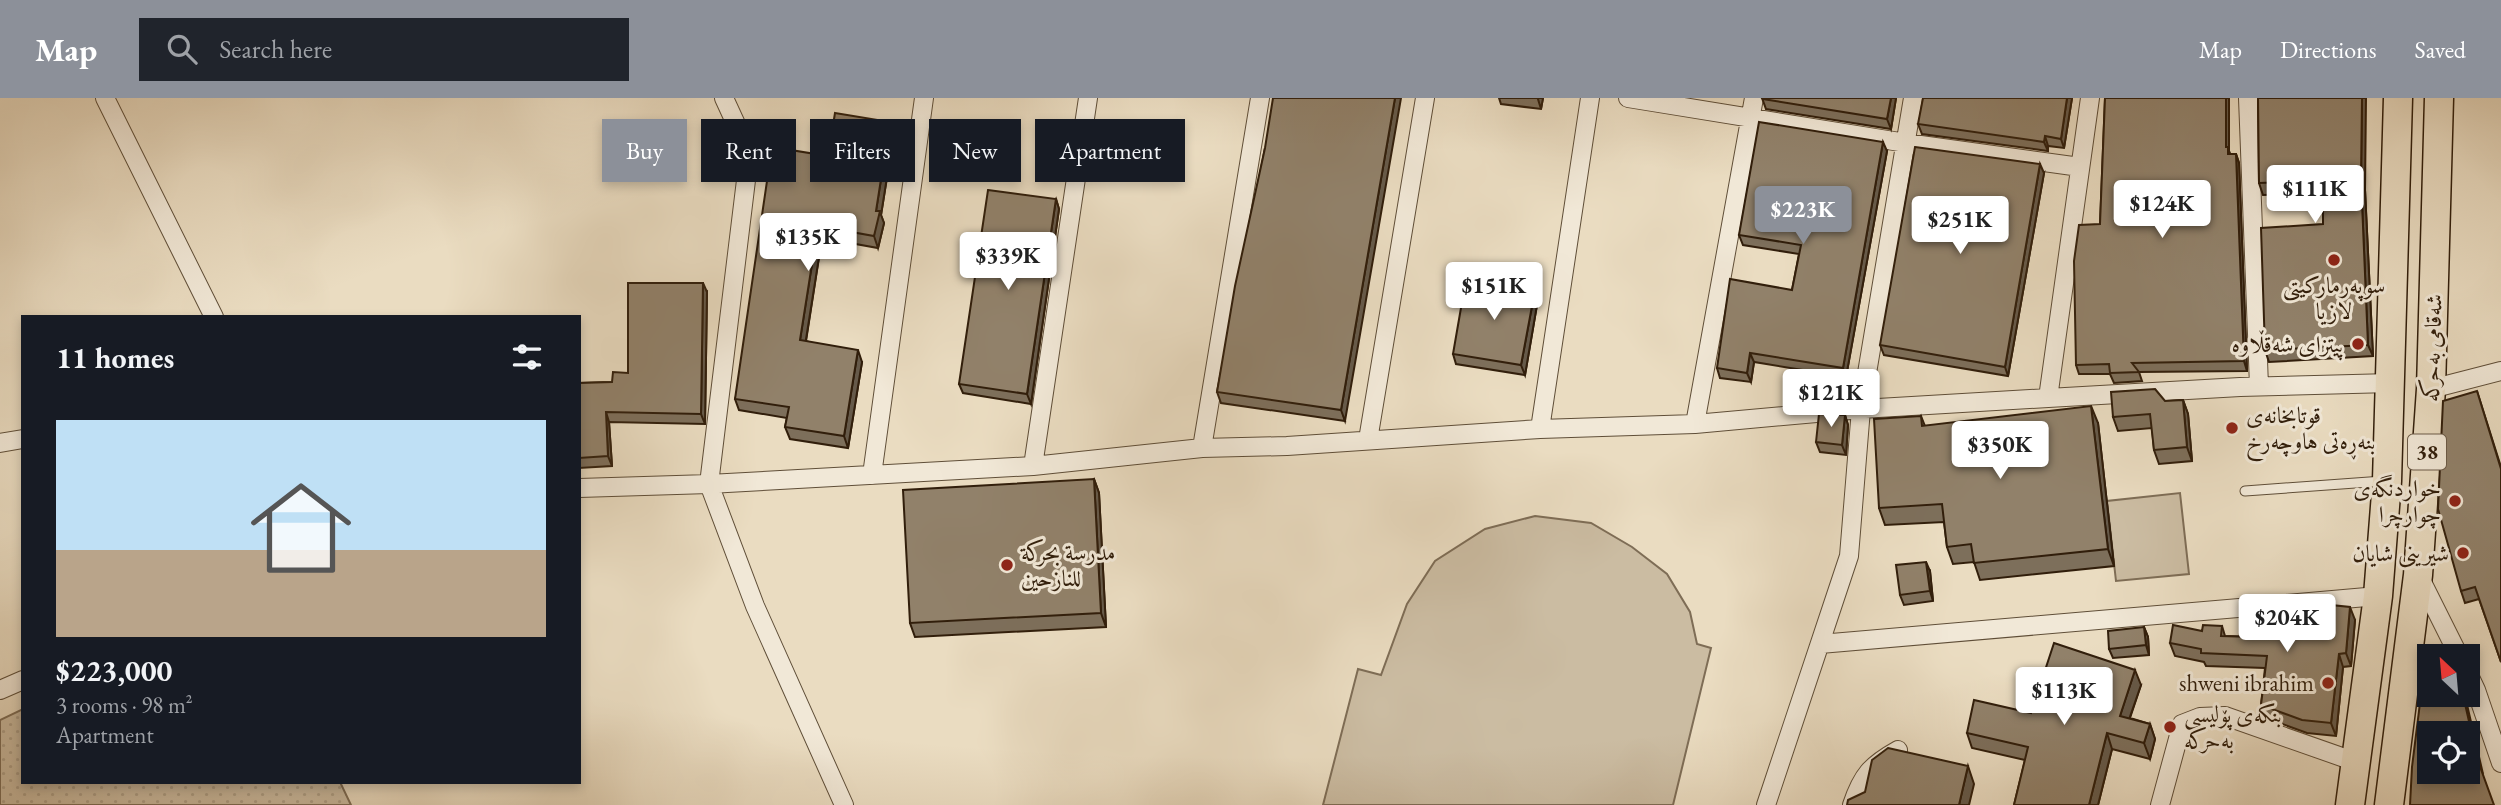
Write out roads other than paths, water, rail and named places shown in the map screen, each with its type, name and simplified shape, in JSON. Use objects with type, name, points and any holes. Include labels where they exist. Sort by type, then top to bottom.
[{"type":"main road","name":"شەقامی بەحرکە","points":[[2350,805],[2378,596],[2388,481],[2398,98]]},
{"type":"main road","name":"شەقامی بەحرکە","points":[[2389,805],[2418,575],[2431,389],[2439,98]]},
{"type":"street","points":[[105,98],[213,315]]},
{"type":"street","points":[[724,98],[741,135],[747,172],[709,484],[755,607],[844,805]]},
{"type":"street","points":[[872,475],[924,98]]},
{"type":"street","points":[[1033,466],[1088,98]]},
{"type":"street","points":[[1202,448],[1260,98]]},
{"type":"street","points":[[1368,440],[1425,98]]},
{"type":"street","points":[[1540,429],[1590,98]]},
{"type":"street","points":[[1628,98],[1906,143],[2080,167]]},
{"type":"street","points":[[1695,424],[1754,98]]},
{"type":"street","points":[[1766,805],[1849,556],[1861,409],[1913,98]]},
{"type":"street","points":[[2048,398],[2090,98]]},
{"type":"street","points":[[2248,98],[2259,386]]},
{"type":"street","points":[[2431,389],[2501,371]]},
{"type":"street","points":[[581,488],[709,484],[1033,466],[1202,448],[1287,446],[1540,429],[1695,424],[1861,409],[2048,398],[2259,386],[2391,383]]},
{"type":"street","points":[[0,443],[21,439]]},
{"type":"street","points":[[2418,575],[2453,644]]},
{"type":"street","points":[[1820,644],[2378,596]]},
{"type":"street","points":[[0,690],[21,681]]},
{"type":"street","points":[[2480,702],[2501,763]]},
{"type":"street","points":[[2160,805],[2182,724],[2200,717],[2225,716],[2356,762]]},
{"type":"street","points":[[1852,805],[1860,782],[1876,762],[1898,750]]},
{"type":"lane","points":[[2245,491],[2388,481]]},
{"type":"place","name":"سوپه‌رمارکیتی لازیا","points":[[2334,260]]},
{"type":"place","name":"پیتزای شەقڵاوە","points":[[2358,344]]},
{"type":"place","name":"قوتابخانەی بنەڕەتی هاوچەرخ","points":[[2232,428]]},
{"type":"place","name":"خواردنگەی چوارچرا","points":[[2455,501]]},
{"type":"place","name":"شیرینی شایان","points":[[2463,553]]},
{"type":"place","name":"مدرسة بحركة للنازحين","points":[[1007,565]]},
{"type":"place","name":"shweni ibrahim","points":[[2328,683]]},
{"type":"place","name":"بنکەی پۆلیسی بەحرکە","points":[[2170,727]]}]
